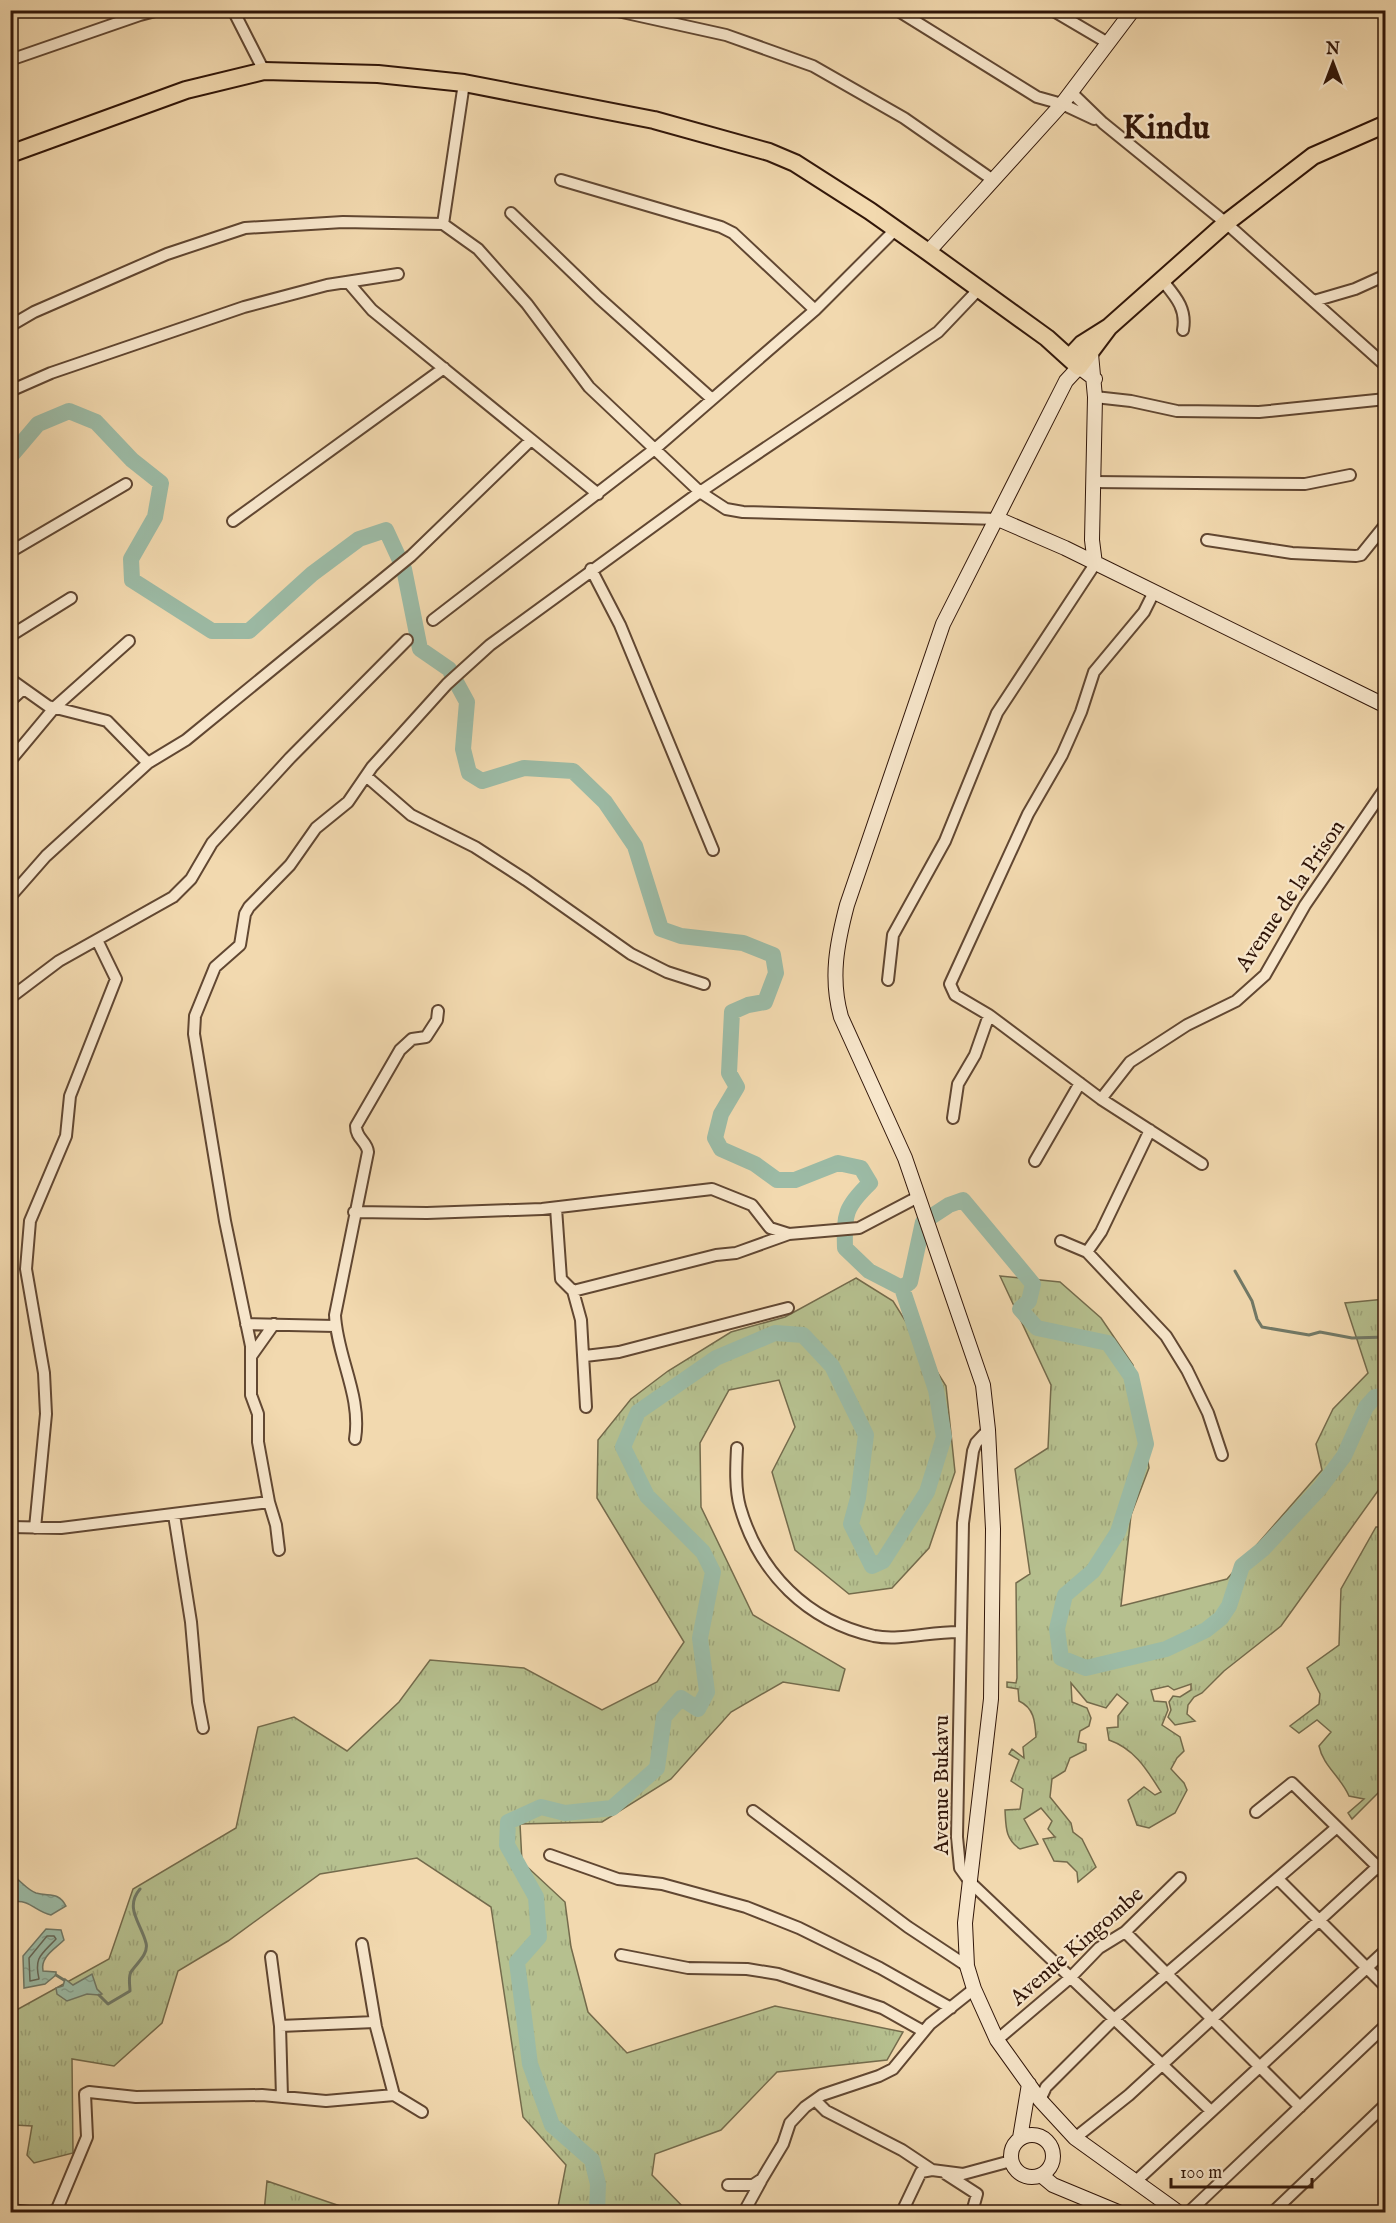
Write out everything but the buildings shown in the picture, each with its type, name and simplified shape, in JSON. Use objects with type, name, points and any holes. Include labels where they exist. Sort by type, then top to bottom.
[{"type":"main road","points":[[10,154],[186,90],[264,71],[378,74],[464,84],[654,120],[769,152],[795,163],[896,229],[1047,339],[1074,363],[1109,327],[1226,223],[1313,156],[1386,124]]},
{"type":"main road","points":[[1047,339],[1087,349]]},
{"type":"street","points":[[10,60],[159,10]]},
{"type":"street","points":[[233,10],[264,71]]},
{"type":"street","points":[[613,10],[726,35],[813,66],[904,118],[993,180]]},
{"type":"street","points":[[897,10],[1037,97],[1062,104],[1103,123]]},
{"type":"street","points":[[1052,10],[1108,43]]},
{"type":"street","points":[[928,252],[1062,104],[1130,12]]},
{"type":"street","points":[[443,224],[464,84]]},
{"type":"street","points":[[1071,92],[1103,123],[1226,223],[1386,366]]},
{"type":"street","points":[[561,180],[722,227],[733,233],[814,310]]},
{"type":"street","points":[[511,213],[599,298],[712,399]]},
{"type":"street","points":[[10,327],[34,312],[167,254],[245,228],[343,222],[443,224],[478,249],[527,304],[589,387],[700,492],[726,509],[743,512],[998,519],[1154,592],[1386,706]]},
{"type":"street","points":[[433,620],[656,448],[814,310],[896,229]]},
{"type":"street","points":[[10,391],[51,373],[244,307],[312,288],[398,274]]},
{"type":"street","points":[[1314,302],[1355,289],[1386,275]]},
{"type":"street","points":[[1162,280],[1182,305],[1185,318],[1183,330]]},
{"type":"street","points":[[348,282],[372,310],[598,494]]},
{"type":"street","points":[[279,1550],[276,1525],[269,1502],[258,1442],[258,1414],[251,1395],[251,1357],[246,1324],[194,1034],[195,1016],[215,967],[240,945],[245,914],[249,907],[290,865],[316,828],[348,802],[366,777],[461,670],[591,569],[700,492],[938,332],[978,290]]},
{"type":"street","points":[[888,980],[893,935],[945,841],[997,712],[1095,564],[1092,540],[1095,379],[1087,349]]},
{"type":"street","points":[[1095,379],[1074,363],[998,519],[943,624],[847,905],[837,944],[835,993],[841,1017],[904,1158],[983,1385],[988,1430],[993,1529],[991,1699],[965,1923],[967,1966],[974,1989],[997,2040],[1045,2106],[1075,2138],[1178,2212]]},
{"type":"street","points":[[233,522],[444,368]]},
{"type":"street","points":[[1095,398],[1131,401],[1177,411],[1249,412],[1326,407],[1386,399]]},
{"type":"street","points":[[10,897],[46,856],[148,763],[186,740],[411,556],[531,440]]},
{"type":"street","points":[[1093,482],[1305,484],[1350,475]]},
{"type":"street","points":[[10,552],[126,484]]},
{"type":"street","points":[[1207,540],[1292,553],[1356,556],[1361,555],[1386,524]]},
{"type":"street","points":[[591,569],[620,625],[713,850]]},
{"type":"street","points":[[1154,592],[1144,612],[1094,672],[1081,712],[1062,755],[1028,814],[952,979],[951,990],[955,995],[989,1015],[1101,1099],[1202,1164]]},
{"type":"street","points":[[10,636],[71,598]]},
{"type":"street","points":[[10,761],[55,707],[129,640]]},
{"type":"street","points":[[10,998],[40,973],[173,897],[191,879],[212,843],[297,750],[407,640]]},
{"type":"street","points":[[10,679],[22,690],[55,707],[107,721],[148,763]]},
{"type":"street","points":[[10,700],[22,690]]},
{"type":"street","points":[[366,777],[411,815],[500,863],[631,954],[667,972],[704,984]]},
{"type":"street","name":"Avenue de la Prison","points":[[1101,1099],[1130,1062],[1186,1025],[1236,1001],[1265,975],[1305,905],[1386,787]]},
{"type":"street","points":[[35,1528],[46,1414],[44,1373],[26,1269],[28,1234],[30,1221],[66,1136],[70,1096],[116,979],[97,940]]},
{"type":"street","points":[[355,1439],[358,1419],[335,1326],[335,1315],[354,1212],[368,1152],[368,1147],[358,1137],[356,1126],[400,1050],[412,1039],[426,1037],[437,1020],[438,1011]]},
{"type":"street","points":[[953,1118],[958,1084],[975,1055],[989,1015]]},
{"type":"street","points":[[1035,1161],[1080,1083]]},
{"type":"street","points":[[1087,1252],[1101,1232],[1150,1130]]},
{"type":"street","points":[[354,1212],[427,1213],[556,1208],[715,1189],[752,1205],[770,1228],[789,1234]]},
{"type":"street","points":[[573,1291],[717,1255],[736,1253],[789,1234],[858,1228],[919,1200]]},
{"type":"street","points":[[556,1208],[561,1279],[573,1291],[582,1320],[586,1407]]},
{"type":"street","points":[[1061,1241],[1087,1252],[1166,1336],[1187,1370],[1208,1413],[1222,1455]]},
{"type":"street","points":[[585,1356],[619,1352],[788,1308]]},
{"type":"street","points":[[246,1324],[335,1326]]},
{"type":"street","points":[[251,1357],[256,1346],[268,1335],[274,1324]]},
{"type":"street","name":"Avenue Bukavu","points":[[988,1430],[976,1443],[971,1461],[963,1523],[957,1837],[960,1868],[970,1882],[1211,2112]]},
{"type":"street","points":[[737,1448],[739,1505],[749,1532],[774,1577],[808,1608],[834,1622],[876,1636],[961,1632]]},
{"type":"street","points":[[10,1527],[61,1528],[269,1502]]},
{"type":"street","points":[[174,1515],[191,1622],[198,1702],[203,1728]]},
{"type":"street","points":[[1050,2145],[1075,2138],[1162,2065],[1319,1920],[1383,1867],[1336,1828],[1291,1782],[1256,1812]]},
{"type":"street","points":[[753,1811],[908,1927],[967,1966]]},
{"type":"street","points":[[1041,2175],[1052,2165],[1045,2106],[1046,2087],[1114,2019],[1279,1880],[1336,1828]]},
{"type":"street","points":[[550,1855],[618,1879],[662,1884],[746,1907],[809,1933],[951,2008]]},
{"type":"street","name":"Avenue Kingombe","points":[[997,2040],[1070,1978],[1099,1948],[1125,1932],[1180,1878]]},
{"type":"street","points":[[1279,1880],[1386,1987]]},
{"type":"street","points":[[1125,1932],[1300,2107]]},
{"type":"street","points":[[362,1944],[375,2022],[394,2095]]},
{"type":"street","points":[[1135,2181],[1386,1950]]},
{"type":"street","points":[[621,1955],[688,1968],[747,1969],[778,1974],[882,2008],[923,2031]]},
{"type":"street","points":[[272,1957],[280,2026],[282,2097]]},
{"type":"street","points":[[744,2212],[783,2144],[791,2121],[822,2095],[879,2076],[893,2068],[923,2031],[974,1989]]},
{"type":"street","points":[[280,2026],[375,2022]]},
{"type":"street","points":[[1189,2212],[1386,2025]]},
{"type":"street","points":[[1029,2084],[1020,2138],[1011,2151],[1014,2168],[1023,2175],[1041,2175],[1053,2185],[1113,2211]]},
{"type":"street","points":[[51,2212],[57,2209],[87,2137],[87,2092],[136,2097],[262,2095],[326,2101],[394,2095],[422,2112]]},
{"type":"street","points":[[814,2100],[826,2111],[902,2150],[932,2170],[963,2174],[1011,2161]]},
{"type":"street","points":[[1273,2212],[1386,2104]]},
{"type":"street","points":[[1020,2138],[1034,2134],[1050,2145]]},
{"type":"street","points":[[902,2212],[918,2174],[932,2170]]},
{"type":"street","points":[[943,2172],[977,2194],[972,2212]]},
{"type":"street","points":[[728,2185],[753,2185],[762,2180]]},
{"type":"street","points":[[10,2210],[29,2212]]},
{"type":"green space","points":[[1000,1276],[1060,1282],[1101,1318],[1133,1365],[1149,1468],[1131,1515],[1121,1606],[1227,1579],[1322,1470],[1316,1444],[1333,1409],[1368,1373],[1345,1303],[1385,1299],[1385,1481],[1281,1626],[1224,1671],[1202,1693],[1194,1697],[1188,1705],[1187,1714],[1195,1721],[1175,1725],[1168,1717],[1171,1710],[1169,1702],[1173,1696],[1180,1697],[1191,1690],[1191,1684],[1174,1690],[1168,1686],[1151,1690],[1154,1701],[1166,1702],[1168,1710],[1162,1725],[1180,1737],[1184,1751],[1171,1769],[1184,1783],[1187,1790],[1175,1813],[1149,1828],[1137,1825],[1128,1800],[1144,1787],[1155,1795],[1161,1792],[1133,1755],[1109,1740],[1107,1728],[1118,1727],[1118,1716],[1128,1703],[1117,1694],[1106,1708],[1087,1702],[1071,1683],[1072,1702],[1087,1708],[1091,1718],[1089,1726],[1080,1731],[1078,1742],[1086,1744],[1086,1750],[1070,1758],[1065,1771],[1052,1779],[1050,1797],[1071,1823],[1073,1832],[1082,1839],[1096,1867],[1078,1882],[1077,1872],[1067,1862],[1054,1861],[1043,1839],[1055,1837],[1048,1829],[1052,1821],[1041,1808],[1024,1819],[1038,1844],[1020,1849],[1011,1841],[1006,1827],[1005,1810],[1020,1809],[1023,1789],[1011,1781],[1019,1760],[1009,1754],[1012,1749],[1024,1758],[1023,1747],[1036,1737],[1031,1711],[1019,1701],[1018,1689],[1007,1687],[1007,1682],[1016,1683],[1017,1678],[1016,1583],[1030,1574],[1015,1469],[1048,1448],[1051,1385]]},
{"type":"green space","points":[[856,1278],[893,1301],[946,1386],[955,1472],[929,1548],[892,1588],[849,1594],[795,1550],[772,1472],[795,1427],[779,1380],[729,1390],[700,1443],[701,1507],[753,1615],[845,1669],[839,1691],[783,1682],[731,1712],[671,1779],[602,1822],[520,1824],[522,1862],[565,1902],[571,1947],[588,2012],[627,2053],[775,2006],[903,2032],[887,2060],[777,2072],[721,2130],[655,2154],[652,2175],[688,2212],[557,2212],[566,2165],[523,2117],[491,1907],[417,1858],[320,1874],[228,1941],[178,1971],[162,2023],[114,2066],[72,2059],[73,2153],[34,2163],[27,2155],[32,2126],[14,2125],[11,2152],[11,2013],[109,1959],[133,1889],[236,1828],[258,1727],[294,1717],[347,1751],[399,1702],[430,1660],[524,1668],[602,1710],[657,1682],[684,1642],[597,1498],[598,1440],[631,1399],[668,1371],[731,1332],[785,1317]]},
{"type":"green space","points":[[1376,1527],[1386,1527],[1385,1786],[1352,1819],[1348,1813],[1364,1799],[1349,1796],[1324,1760],[1319,1746],[1331,1732],[1317,1720],[1299,1733],[1290,1726],[1319,1704],[1320,1694],[1307,1668],[1339,1645],[1341,1589]]},
{"type":"green space","points":[[267,2181],[340,2206],[349,2212],[264,2212]]},
{"type":"water","points":[[11,1874],[33,1892],[56,1896],[66,1906],[51,1915],[24,1902],[14,1902],[14,1916],[11,1922]]},
{"type":"water","points":[[46,1929],[61,1930],[64,1940],[49,1954],[43,1966],[43,1971],[56,1972],[56,1975],[45,1984],[24,1988],[23,1956]]},
{"type":"water","points":[[92,1974],[97,1989],[102,1994],[87,1994],[67,2001],[57,1994],[56,1988],[63,1986],[65,1979],[73,1985]]},
{"type":"waterway","points":[[10,457],[38,424],[69,411],[96,422],[132,460],[161,483],[155,517],[131,559],[132,580],[212,631],[249,631],[312,574],[359,539],[386,530],[404,569],[420,649],[449,669],[467,702],[463,749],[469,773],[482,781],[524,768],[573,771],[605,802],[635,846],[661,929],[681,936],[743,943],[773,955],[776,973],[765,1002],[748,1005],[732,1012],[729,1073],[737,1087],[721,1114],[715,1138],[721,1149],[755,1164],[777,1180],[795,1180],[838,1163],[861,1168],[870,1183],[855,1198],[848,1212],[845,1248],[869,1271],[902,1288],[910,1282],[923,1222],[949,1205],[963,1200],[1033,1284],[1029,1301],[1020,1309],[1037,1328],[1108,1343],[1131,1376],[1146,1444],[1118,1532],[1093,1571],[1065,1595],[1057,1629],[1061,1658],[1086,1668],[1166,1649],[1206,1630],[1221,1618],[1229,1606],[1242,1566],[1263,1549],[1320,1488],[1344,1456],[1366,1407],[1375,1397],[1386,1395]]},
{"type":"waterway","points":[[1235,1271],[1252,1301],[1262,1327],[1309,1335],[1320,1332],[1352,1338],[1386,1337]]},
{"type":"waterway","points":[[597,2212],[598,2184],[592,2160],[552,2125],[530,2064],[517,1962],[539,1937],[536,1897],[507,1845],[508,1822],[541,1807],[565,1813],[612,1808],[657,1768],[664,1717],[681,1698],[698,1709],[707,1692],[700,1638],[713,1572],[703,1552],[647,1496],[623,1447],[638,1412],[716,1358],[775,1333],[803,1335],[832,1366],[866,1435],[858,1498],[851,1524],[872,1566],[883,1561],[927,1492],[944,1437],[936,1390],[902,1288]]},
{"type":"waterway","points":[[99,1995],[108,2004],[130,1991],[130,1974],[146,1951],[146,1943],[135,1916],[133,1903],[140,1889]]},
{"type":"waterway","points":[[56,1975],[64,1980]]},
{"type":"district","name":"Kindu","points":[[1166,126]]}]
